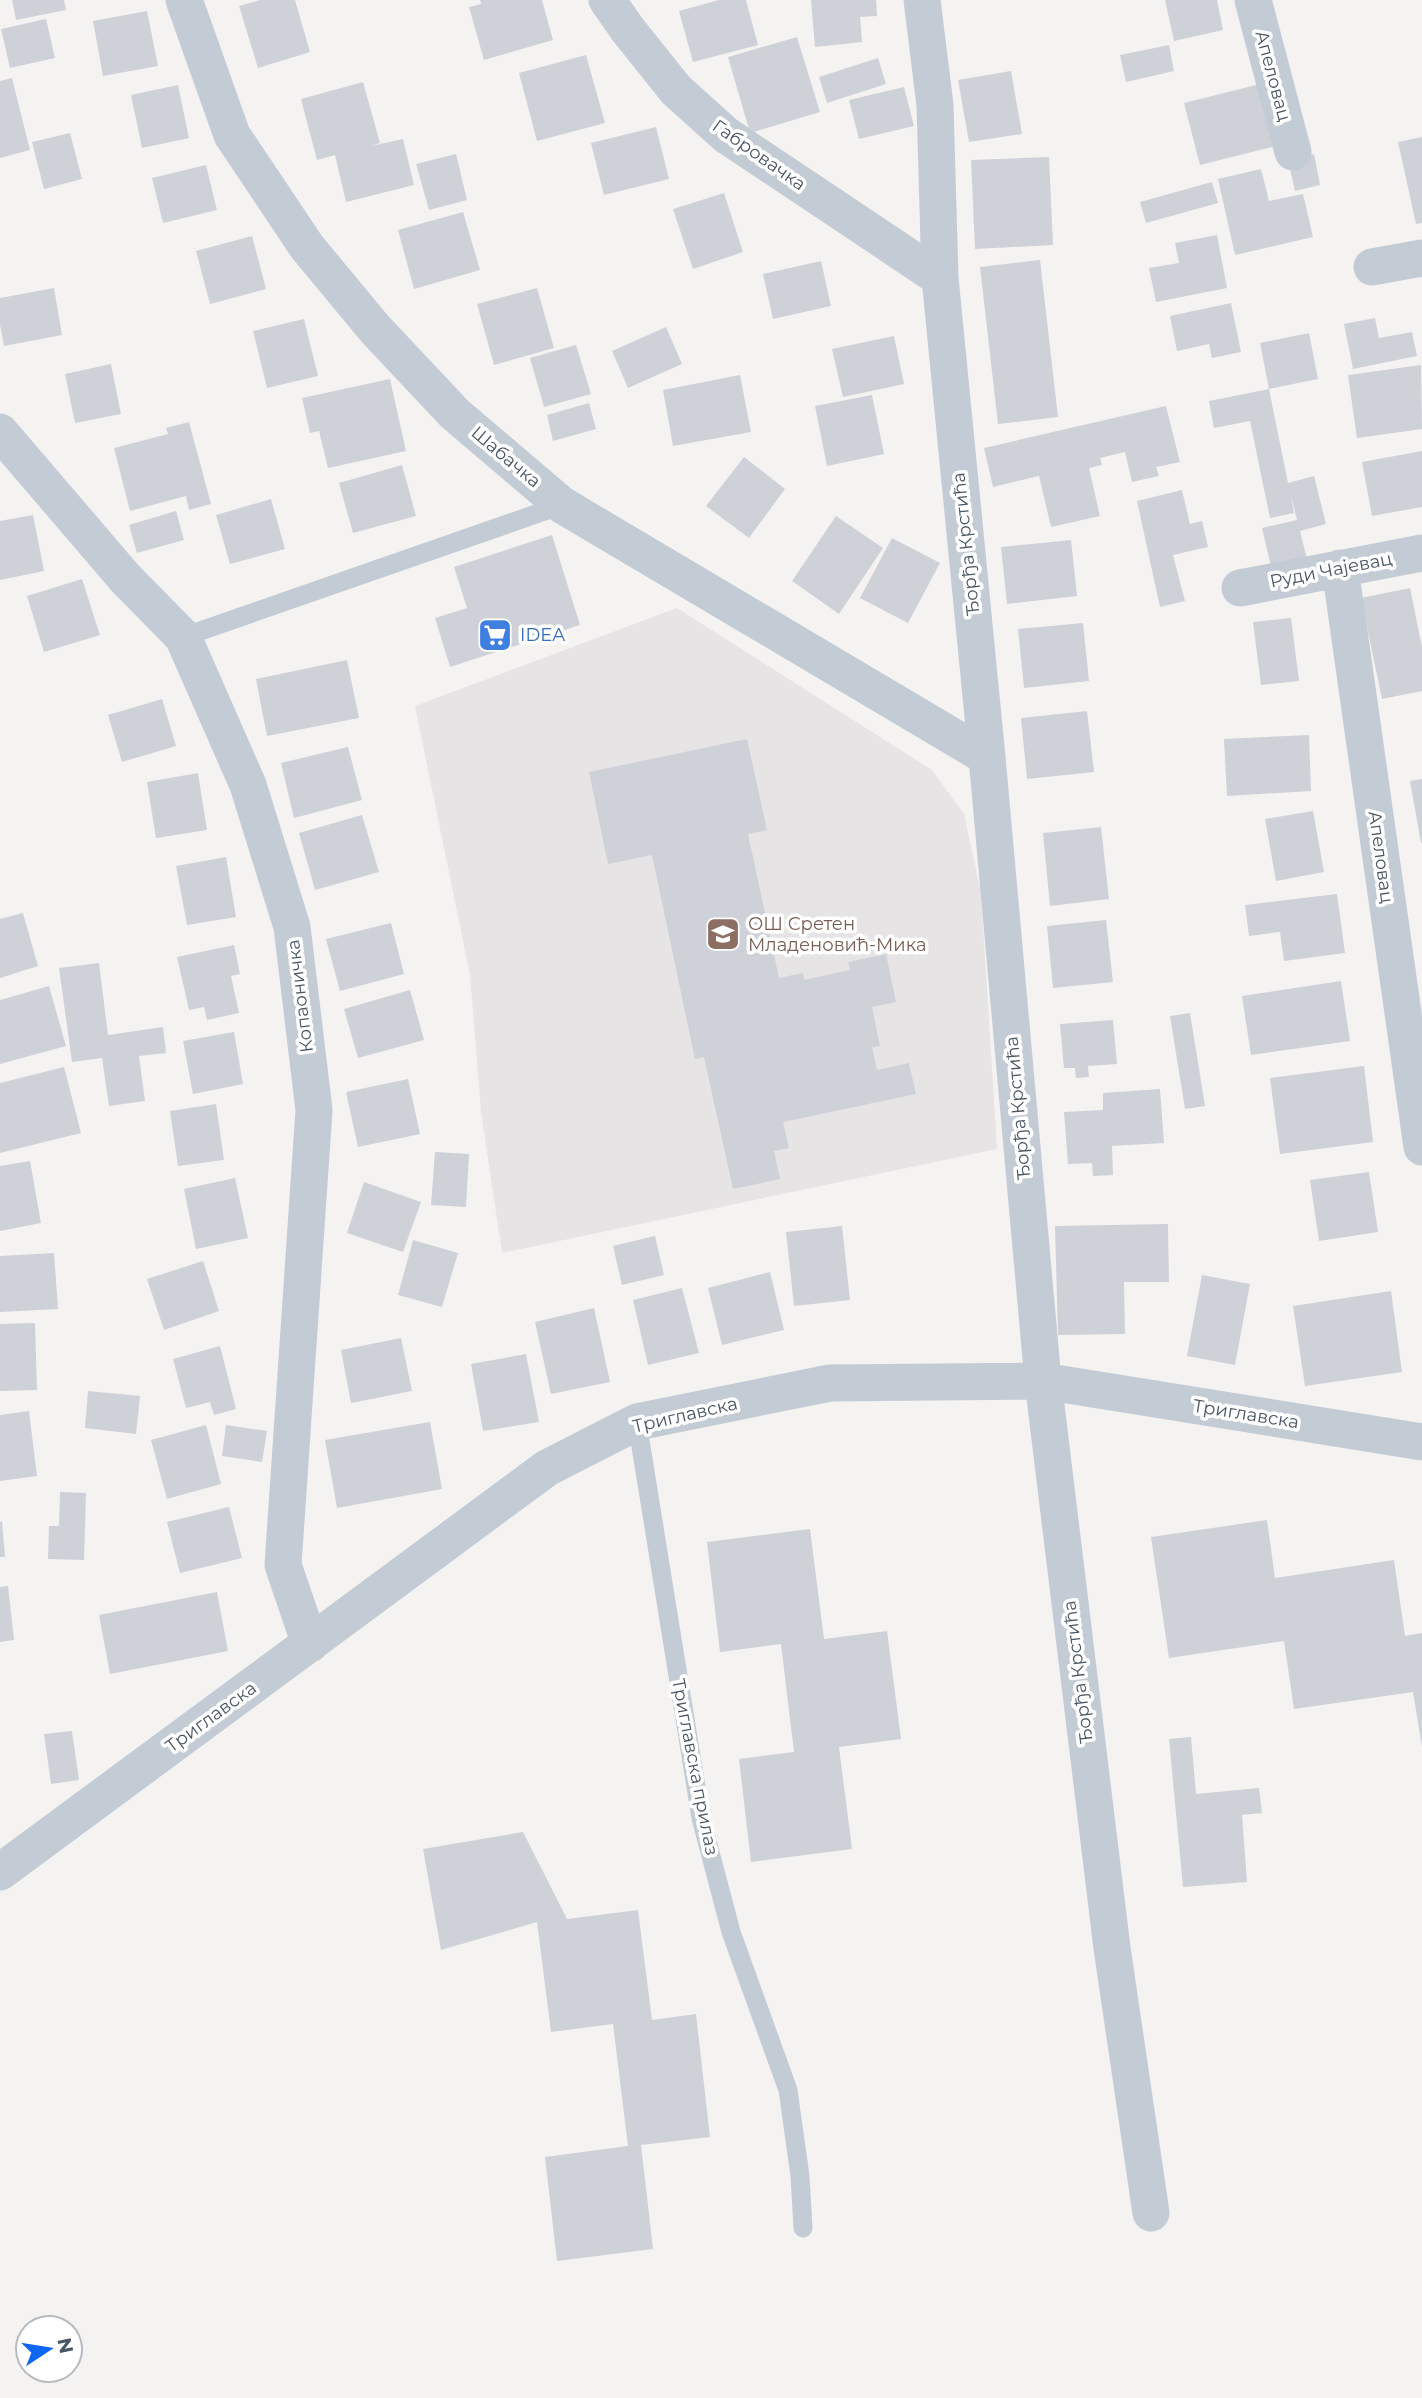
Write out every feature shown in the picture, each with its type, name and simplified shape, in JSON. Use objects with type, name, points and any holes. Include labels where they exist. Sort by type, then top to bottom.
[{"type":"street","name":"Шабачка","points":[[184,0],[232,135],[307,247],[375,329],[454,414],[562,505],[987,757]]},
{"type":"street","name":"Габровачка","points":[[607,0],[676,90],[726,135],[940,278]]},
{"type":"street","name":"Ђорђа Крстића","points":[[922,0],[935,105],[940,278],[987,757],[1043,1381],[1111,1935],[1151,2213]]},
{"type":"street","name":"Апеловац","points":[[1253,0],[1293,152]]},
{"type":"street","points":[[1372,267],[1422,258]]},
{"type":"street","name":"Копаоничка","points":[[0,432],[125,578],[183,636],[248,785],[292,927],[314,1110],[282,1565],[310,1644]]},
{"type":"street","name":"Руди Чајевац","points":[[1240,588],[1422,552]]},
{"type":"street","name":"Апеловац","points":[[1340,568],[1422,1147]]},
{"type":"street","name":"Триглавска","points":[[0,1872],[547,1468],[637,1422],[830,1383],[1043,1381],[1422,1442]]},
{"type":"lane","points":[[183,636],[562,505]]},
{"type":"lane","name":"Триглавска прилаз","points":[[637,1422],[701,1818],[731,1932],[788,2090],[800,2176],[803,2228]]},
{"type":"shaded area","name":"ОШ Сретен Младеновић-Мика","points":[[677,608],[932,770],[964,814],[981,893],[997,1149],[502,1253],[481,1111],[470,975],[415,706]]},
{"type":"building","points":[[12,0],[64,0],[66,10],[16,20]]},
{"type":"building","points":[[260,0],[295,0],[310,52],[258,68],[239,6]]},
{"type":"building","points":[[480,0],[542,0],[553,40],[484,60],[469,7],[481,4]]},
{"type":"building","points":[[719,0],[746,0],[758,45],[693,62],[679,11]]},
{"type":"building","points":[[811,0],[876,0],[877,16],[860,17],[862,42],[815,47]]},
{"type":"building","points":[[1165,0],[1217,0],[1223,30],[1174,41]]},
{"type":"building","points":[[147,11],[158,66],[103,76],[93,21]]},
{"type":"building","points":[[46,19],[55,58],[10,68],[1,29]]},
{"type":"building","points":[[797,37],[820,112],[750,133],[728,57]]},
{"type":"building","points":[[1169,45],[1174,71],[1126,82],[1120,55]]},
{"type":"building","points":[[586,55],[605,123],[537,141],[519,73]]},
{"type":"building","points":[[878,58],[886,84],[827,103],[819,77]]},
{"type":"building","points":[[1011,71],[1022,134],[969,142],[958,80]]},
{"type":"building","points":[[12,78],[30,150],[0,158],[0,81]]},
{"type":"building","points":[[363,82],[380,143],[371,146],[403,139],[414,185],[346,202],[335,155],[317,160],[301,99]]},
{"type":"building","points":[[1268,82],[1284,144],[1200,165],[1184,103]]},
{"type":"building","points":[[178,85],[189,138],[142,148],[131,95]]},
{"type":"building","points":[[904,87],[914,126],[859,139],[849,100]]},
{"type":"building","points":[[656,127],[669,179],[604,195],[591,143]]},
{"type":"building","points":[[70,133],[82,179],[44,189],[32,142]]},
{"type":"building","points":[[1422,137],[1422,223],[1416,224],[1398,142]]},
{"type":"building","points":[[456,154],[467,200],[429,210],[416,164]]},
{"type":"building","points":[[1314,154],[1320,185],[1295,191],[1288,160]]},
{"type":"building","points":[[1049,157],[1053,245],[975,249],[971,160]]},
{"type":"building","points":[[206,165],[217,210],[163,223],[152,178]]},
{"type":"building","points":[[1261,169],[1269,201],[1303,194],[1313,237],[1235,255],[1218,179]]},
{"type":"building","points":[[1212,182],[1218,203],[1146,223],[1140,202]]},
{"type":"building","points":[[724,193],[743,252],[693,269],[673,209]]},
{"type":"building","points":[[463,212],[480,270],[414,289],[398,230]]},
{"type":"building","points":[[1217,235],[1227,288],[1156,302],[1149,268],[1179,263],[1175,243]]},
{"type":"building","points":[[252,236],[266,289],[210,304],[196,251]]},
{"type":"building","points":[[1040,260],[1058,417],[998,424],[980,267]]},
{"type":"building","points":[[821,261],[831,306],[773,319],[763,274]]},
{"type":"building","points":[[54,288],[62,335],[4,346],[0,325],[0,298]]},
{"type":"building","points":[[537,288],[554,348],[494,365],[477,304]]},
{"type":"building","points":[[1231,303],[1241,352],[1212,358],[1209,344],[1177,351],[1170,316]]},
{"type":"building","points":[[1375,318],[1379,338],[1412,332],[1417,356],[1353,369],[1344,324]]},
{"type":"building","points":[[304,319],[318,376],[267,388],[253,331]]},
{"type":"building","points":[[666,327],[682,364],[628,388],[612,351]]},
{"type":"building","points":[[1309,333],[1318,379],[1269,389],[1260,343]]},
{"type":"building","points":[[894,336],[904,384],[843,397],[832,349]]},
{"type":"building","points":[[576,345],[591,394],[544,407],[530,358]]},
{"type":"building","points":[[111,364],[121,414],[75,423],[65,374]]},
{"type":"building","points":[[1421,365],[1422,429],[1357,438],[1348,375]]},
{"type":"building","points":[[740,375],[751,432],[673,446],[663,390]]},
{"type":"building","points":[[390,379],[406,451],[328,468],[319,431],[310,433],[302,398]]},
{"type":"building","points":[[1269,389],[1288,483],[1314,476],[1326,524],[1300,531],[1308,563],[1272,571],[1262,528],[1297,520],[1291,495],[1294,513],[1270,518],[1250,421],[1214,428],[1209,401]]},
{"type":"building","points":[[872,395],[884,454],[827,466],[815,406]]},
{"type":"building","points":[[589,403],[596,429],[553,441],[547,415]]},
{"type":"building","points":[[1166,406],[1180,462],[1156,467],[1159,476],[1132,482],[1125,452],[1100,458],[1102,465],[1089,468],[1100,516],[1051,527],[1039,476],[993,487],[984,448]]},
{"type":"building","points":[[189,422],[211,504],[189,510],[186,496],[130,511],[114,448],[168,434],[166,428]]},
{"type":"building","points":[[1422,451],[1422,507],[1372,516],[1362,462]]},
{"type":"building","points":[[744,457],[785,489],[749,538],[706,506]]},
{"type":"building","points":[[402,465],[416,516],[353,533],[339,483]]},
{"type":"building","points":[[1182,490],[1190,524],[1202,521],[1208,547],[1173,555],[1185,601],[1160,607],[1137,501]]},
{"type":"building","points":[[271,499],[285,549],[230,564],[216,515]]},
{"type":"building","points":[[176,511],[184,540],[137,553],[129,525]]},
{"type":"building","points":[[33,515],[44,571],[0,580],[0,521]]},
{"type":"building","points":[[836,516],[883,548],[839,614],[792,581]]},
{"type":"building","points":[[552,535],[580,625],[450,667],[435,618],[467,608],[454,567]]},
{"type":"building","points":[[892,538],[940,563],[908,623],[860,598]]},
{"type":"building","points":[[1071,540],[1077,596],[1007,604],[1001,547]]},
{"type":"building","points":[[82,579],[100,635],[44,652],[27,596]]},
{"type":"building","points":[[1410,588],[1422,647],[1422,691],[1382,699],[1361,598]]},
{"type":"building","points":[[1291,618],[1299,681],[1261,685],[1253,622]]},
{"type":"building","points":[[1083,623],[1089,681],[1024,688],[1018,629]]},
{"type":"building","points":[[347,660],[359,718],[267,736],[256,679]]},
{"type":"building","points":[[162,699],[176,746],[122,762],[108,715]]},
{"type":"building","points":[[1087,711],[1094,772],[1027,779],[1021,718]]},
{"type":"building","points":[[1309,735],[1311,791],[1227,796],[1224,739]]},
{"type":"building","points":[[747,739],[767,830],[748,834],[779,978],[803,973],[804,980],[850,970],[848,962],[886,954],[896,1002],[872,1007],[880,1046],[872,1047],[877,1070],[909,1063],[916,1094],[783,1122],[789,1148],[774,1151],[780,1179],[733,1189],[704,1057],[695,1059],[652,855],[608,864],[589,772]]},
{"type":"building","points":[[348,747],[362,800],[294,818],[281,763]]},
{"type":"building","points":[[198,773],[207,830],[156,838],[147,782]]},
{"type":"building","points":[[1422,779],[1422,843],[1421,843],[1410,781]]},
{"type":"building","points":[[1313,811],[1324,872],[1276,881],[1265,819]]},
{"type":"building","points":[[362,815],[379,872],[315,890],[299,833]]},
{"type":"building","points":[[1101,827],[1109,899],[1050,906],[1043,833]]},
{"type":"building","points":[[226,857],[236,917],[187,925],[176,866]]},
{"type":"building","points":[[1337,894],[1345,953],[1284,961],[1280,932],[1249,936],[1245,905]]},
{"type":"building","points":[[23,913],[38,966],[0,978],[0,919]]},
{"type":"building","points":[[1106,920],[1113,982],[1053,988],[1047,926]]},
{"type":"building","points":[[391,923],[404,974],[340,991],[326,939]]},
{"type":"building","points":[[234,945],[240,974],[231,976],[239,1013],[207,1020],[204,1007],[189,1010],[177,957]]},
{"type":"building","points":[[99,963],[108,1035],[163,1027],[166,1053],[139,1056],[145,1101],[109,1106],[102,1058],[72,1062],[59,968]]},
{"type":"building","points":[[1341,981],[1350,1041],[1251,1055],[1242,996]]},
{"type":"building","points":[[49,986],[66,1046],[0,1064],[0,1000]]},
{"type":"building","points":[[410,990],[424,1040],[358,1058],[344,1009]]},
{"type":"building","points":[[1190,1013],[1205,1106],[1185,1109],[1170,1016]]},
{"type":"building","points":[[1113,1020],[1117,1064],[1088,1066],[1089,1077],[1076,1078],[1075,1068],[1064,1068],[1060,1024]]},
{"type":"building","points":[[234,1032],[243,1084],[193,1094],[183,1041]]},
{"type":"building","points":[[1364,1066],[1373,1142],[1280,1154],[1270,1078]]},
{"type":"building","points":[[64,1067],[81,1133],[0,1153],[0,1083]]},
{"type":"building","points":[[408,1079],[420,1134],[358,1147],[346,1092]]},
{"type":"building","points":[[1160,1089],[1164,1143],[1112,1146],[1113,1175],[1093,1176],[1092,1163],[1068,1164],[1064,1112],[1103,1110],[1103,1093]]},
{"type":"building","points":[[216,1104],[224,1160],[178,1166],[170,1111]]},
{"type":"building","points":[[435,1152],[469,1154],[466,1207],[431,1205]]},
{"type":"building","points":[[30,1161],[41,1223],[0,1231],[0,1166]]},
{"type":"building","points":[[1369,1172],[1378,1232],[1319,1241],[1310,1180]]},
{"type":"building","points":[[235,1178],[248,1238],[196,1249],[184,1189]]},
{"type":"building","points":[[364,1182],[421,1202],[403,1252],[347,1233]]},
{"type":"building","points":[[1168,1224],[1169,1282],[1124,1282],[1125,1334],[1058,1335],[1055,1226]]},
{"type":"building","points":[[842,1226],[850,1300],[794,1306],[786,1232]]},
{"type":"building","points":[[655,1236],[664,1275],[622,1285],[613,1246]]},
{"type":"building","points":[[413,1240],[458,1253],[442,1307],[398,1295]]},
{"type":"building","points":[[54,1253],[58,1309],[0,1312],[0,1256]]},
{"type":"building","points":[[203,1261],[219,1311],[164,1330],[147,1279]]},
{"type":"building","points":[[770,1272],[784,1330],[722,1345],[708,1288]]},
{"type":"building","points":[[1202,1275],[1250,1284],[1235,1365],[1187,1356]]},
{"type":"building","points":[[682,1288],[699,1353],[648,1365],[633,1300]]},
{"type":"building","points":[[1391,1291],[1402,1372],[1305,1386],[1293,1306]]},
{"type":"building","points":[[594,1308],[610,1382],[551,1394],[535,1322]]},
{"type":"building","points":[[35,1323],[37,1390],[0,1391],[0,1324]]},
{"type":"building","points":[[401,1338],[412,1391],[351,1403],[341,1350]]},
{"type":"building","points":[[220,1346],[236,1409],[214,1415],[210,1402],[186,1408],[173,1359]]},
{"type":"building","points":[[526,1354],[539,1422],[483,1431],[471,1364]]},
{"type":"building","points":[[88,1391],[140,1396],[136,1434],[85,1428]]},
{"type":"building","points":[[29,1411],[37,1476],[0,1481],[0,1415]]},
{"type":"building","points":[[430,1422],[442,1489],[337,1508],[325,1440]]},
{"type":"building","points":[[206,1425],[221,1484],[167,1499],[151,1440]]},
{"type":"building","points":[[226,1425],[267,1431],[262,1462],[222,1456]]},
{"type":"building","points":[[60,1492],[86,1493],[84,1560],[48,1559],[49,1526],[59,1526]]},
{"type":"building","points":[[229,1507],[242,1558],[180,1573],[167,1522]]},
{"type":"building","points":[[1267,1520],[1275,1578],[1394,1560],[1405,1636],[1422,1633],[1422,1747],[1413,1692],[1294,1709],[1284,1641],[1169,1658],[1151,1537]]},
{"type":"building","points":[[2,1521],[5,1557],[0,1557]]},
{"type":"building","points":[[810,1529],[824,1639],[887,1631],[901,1739],[839,1747],[852,1849],[751,1862],[739,1759],[794,1752],[781,1644],[720,1652],[707,1542]]},
{"type":"building","points":[[8,1586],[14,1640],[0,1642],[0,1587]]},
{"type":"building","points":[[217,1592],[228,1651],[110,1674],[99,1615]]},
{"type":"building","points":[[72,1731],[79,1780],[51,1784],[44,1734]]},
{"type":"building","points":[[1191,1737],[1196,1794],[1259,1788],[1262,1813],[1242,1815],[1247,1882],[1183,1887],[1169,1739]]},
{"type":"building","points":[[523,1832],[567,1919],[638,1910],[652,2020],[696,2014],[710,2137],[641,2145],[653,2249],[557,2261],[545,2157],[628,2146],[613,2024],[551,2032],[537,1922],[441,1950],[423,1849]]},
{"type":"place","name":"IDEA","points":[[495,635]]},
{"type":"place","name":"ОШ Сретен Младеновић-Мика","points":[[723,934]]}]
